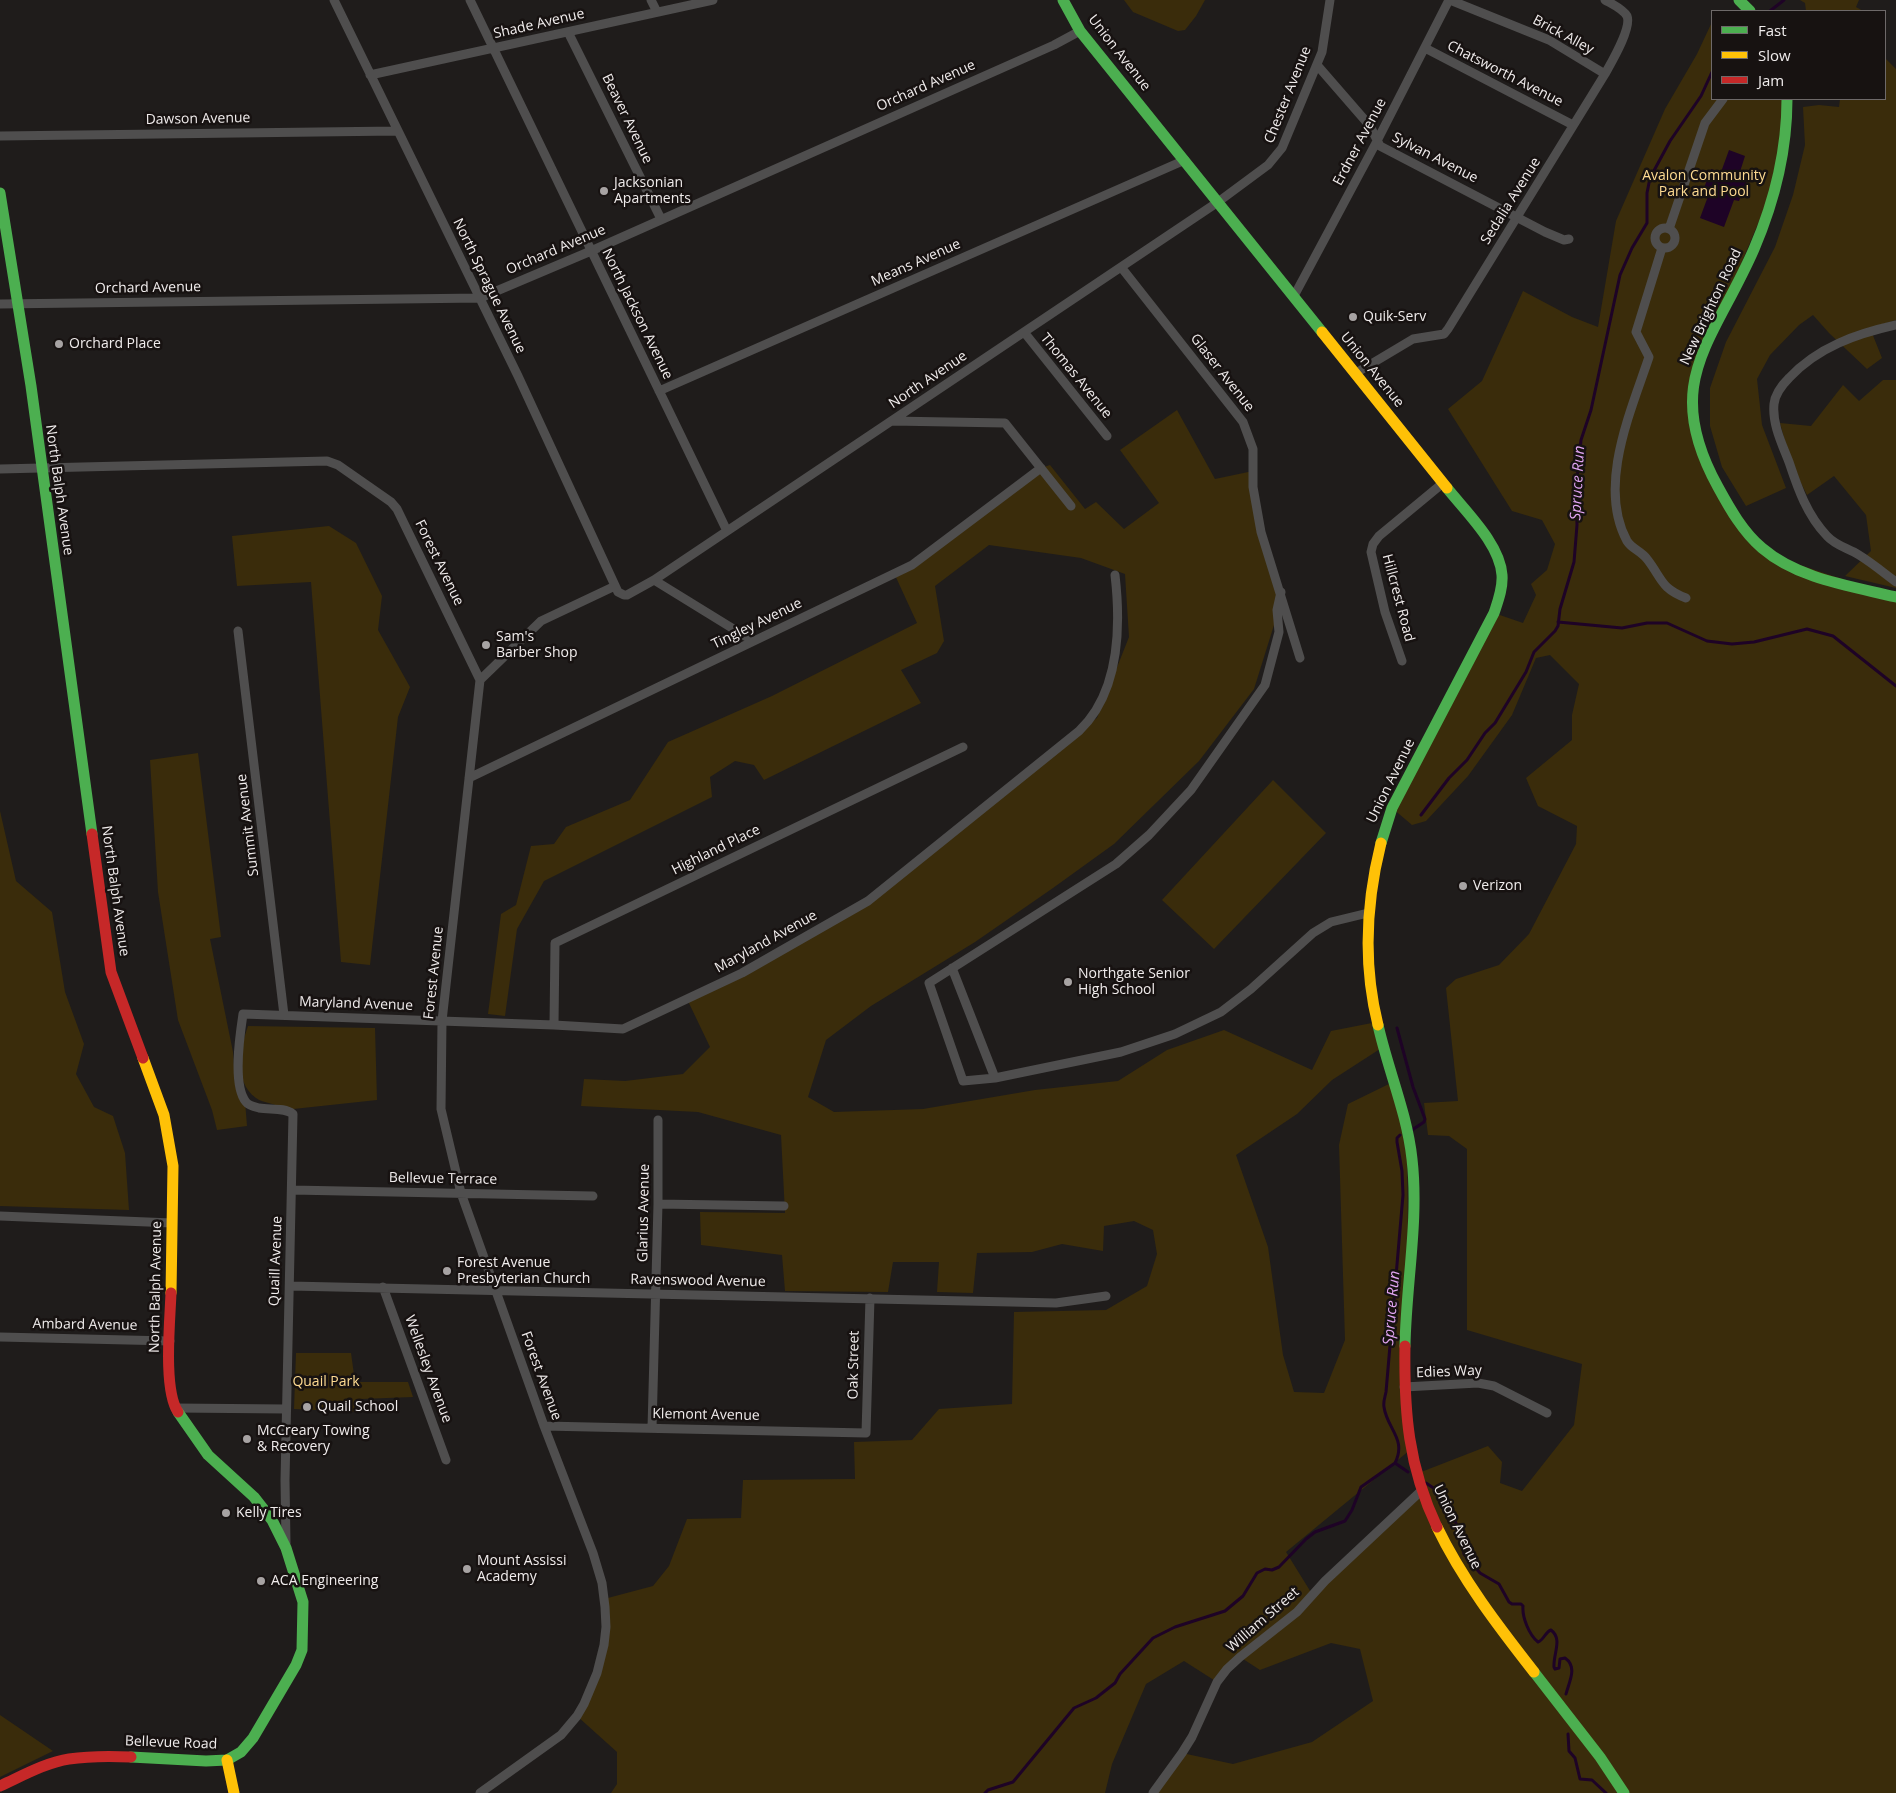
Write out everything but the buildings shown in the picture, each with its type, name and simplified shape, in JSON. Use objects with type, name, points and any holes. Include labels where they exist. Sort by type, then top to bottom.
[{"type":"street","name":"North Sprague Avenue","points":[[334,0],[480,298],[615,586]]},
{"type":"street","name":"North Jackson Avenue","points":[[470,0],[727,531]]},
{"type":"street","points":[[651,0],[657,12]]},
{"type":"street","name":"Shade Avenue","points":[[370,75],[713,0]]},
{"type":"street","name":"Union Avenue","points":[[1063,0],[1080,31],[1294,296],[1495,550],[1500,566],[1502,592],[1494,613],[1392,808],[1382,833],[1368,913],[1367,955],[1374,1008],[1407,1132],[1414,1175],[1404,1387],[1410,1450],[1421,1490],[1452,1558],[1472,1590],[1587,1738],[1624,1793]]},
{"type":"street","name":"Chester Avenue","points":[[1218,202],[1276,158],[1286,140],[1317,65],[1325,35],[1330,0]]},
{"type":"street","name":"Erdner Avenue","points":[[1294,296],[1377,141],[1449,0]]},
{"type":"street","name":"Brick Alley","points":[[1449,0],[1549,40],[1605,74]]},
{"type":"street","name":"Sedalia Avenue","points":[[1356,374],[1413,339],[1444,334],[1605,74],[1623,39],[1628,20],[1623,11],[1605,0]]},
{"type":"street","points":[[1739,0],[1749,10]]},
{"type":"street","name":"Orchard Avenue","points":[[0,304],[480,298],[1054,45],[1080,31]]},
{"type":"street","name":"Beaver Avenue","points":[[568,32],[661,219]]},
{"type":"street","name":"Chatsworth Avenue","points":[[1425,48],[1574,125]]},
{"type":"street","name":"Sylvan Avenue","points":[[1317,65],[1370,126],[1380,146],[1544,232],[1564,240],[1569,239]]},
{"type":"street","points":[[1669,229],[1705,123],[1722,100]]},
{"type":"street","name":"New Brighton Road","points":[[1787,100],[1787,127],[1783,159],[1770,208],[1751,256],[1704,350],[1694,382],[1692,411],[1696,437],[1710,474],[1730,510],[1750,537],[1770,555],[1798,569],[1896,597]]},
{"type":"street","name":"Dawson Avenue","points":[[0,136],[397,131]]},
{"type":"street","name":"Means Avenue","points":[[659,392],[1185,160]]},
{"type":"street","name":"North Balph Avenue","points":[[0,194],[31,386],[111,972],[164,1115],[173,1166],[169,1380],[175,1408],[208,1455],[254,1497],[272,1520],[286,1548]]},
{"type":"street","name":"North Avenue","points":[[615,586],[620,594],[627,595],[654,580],[1218,202]]},
{"type":"street","points":[[1669,229],[1674,233],[1676,240],[1672,246],[1662,248],[1656,242],[1656,235],[1660,230],[1669,229]]},
{"type":"street","points":[[1662,248],[1636,332],[1649,357],[1622,442],[1616,474],[1617,508],[1621,528],[1628,543],[1646,557],[1665,587],[1672,593],[1686,598]]},
{"type":"street","name":"Glaser Avenue","points":[[1121,267],[1243,422],[1253,449],[1253,487],[1260,532],[1281,592],[1300,658]]},
{"type":"street","points":[[1896,324],[1840,341],[1818,354],[1795,372],[1780,388],[1774,402],[1774,417],[1801,497],[1812,517],[1828,537],[1841,547],[1858,554],[1896,582]]},
{"type":"street","name":"Thomas Avenue","points":[[1024,332],[1107,436]]},
{"type":"street","points":[[892,421],[1005,423],[1072,506]]},
{"type":"street","name":"Forest Avenue","points":[[0,469],[326,462],[338,465],[391,502],[397,509],[480,680],[442,1021],[441,1109],[461,1193],[544,1426],[593,1554],[602,1583],[606,1627],[597,1673],[584,1704],[561,1735],[480,1793]]},
{"type":"street","name":"Tingley Avenue","points":[[469,778],[912,565],[1041,468]]},
{"type":"street","name":"Hillcrest Road","points":[[1402,661],[1384,610],[1371,552],[1373,544],[1379,536],[1443,483]]},
{"type":"street","name":"Maryland Avenue","points":[[243,1014],[623,1029],[742,973],[868,901],[1092,719],[1116,655],[1118,602],[1115,575]]},
{"type":"street","points":[[654,580],[752,641]]},
{"type":"street","points":[[480,680],[541,621],[615,586]]},
{"type":"street","points":[[1281,592],[1277,610],[1279,632],[1266,685],[1191,790],[1149,835],[1116,864],[928,983],[963,1081],[995,1078],[1121,1052],[1176,1034],[1221,1012],[1251,989],[1313,933],[1325,925],[1345,917],[1368,913]]},
{"type":"street","name":"Summit Avenue","points":[[238,631],[284,1015]]},
{"type":"street","name":"Highland Place","points":[[554,1025],[555,943],[963,747]]},
{"type":"street","points":[[952,968],[995,1078]]},
{"type":"street","name":"Quaill Avenue","points":[[243,1014],[238,1044],[238,1079],[243,1098],[246,1103],[258,1108],[284,1110],[293,1114],[286,1409],[286,1548]]},
{"type":"street","name":"Glarius Avenue","points":[[652,1428],[658,1204],[658,1120]]},
{"type":"street","name":"Bellevue Terrace","points":[[292,1190],[593,1196]]},
{"type":"street","points":[[658,1204],[784,1206]]},
{"type":"street","points":[[0,1216],[172,1223]]},
{"type":"street","name":"Ravenswood Avenue","points":[[290,1286],[1056,1303],[1106,1296]]},
{"type":"street","name":"Wellesley Avenue","points":[[383,1287],[446,1460]]},
{"type":"street","name":"Oak Street","points":[[866,1433],[870,1298]]},
{"type":"street","name":"Ambard Avenue","points":[[0,1337],[170,1341]]},
{"type":"street","name":"Edies Way","points":[[1404,1387],[1478,1383],[1494,1386],[1547,1413]]},
{"type":"street","points":[[175,1408],[286,1409]]},
{"type":"street","name":"Klemont Avenue","points":[[544,1426],[866,1433]]},
{"type":"street","name":"William Street","points":[[1153,1793],[1187,1745],[1205,1706],[1227,1670],[1240,1656],[1297,1612],[1325,1581],[1421,1490]]},
{"type":"street","name":"Bellevue Road","points":[[0,1786],[33,1771],[67,1759],[115,1756],[206,1761],[227,1760],[241,1752],[253,1738],[296,1666],[302,1650],[303,1602],[286,1548]]},
{"type":"street","points":[[227,1760],[234,1793]]},
{"type":"green space","points":[[1124,0],[1205,0],[1185,30],[1178,31],[1133,12]]},
{"type":"green space","points":[[1800,0],[1859,0],[1856,7],[1861,10],[1806,10],[1805,3]]},
{"type":"green space","name":"Avalon Community Park and Pool","points":[[1711,24],[1711,100],[1784,100],[1782,136],[1767,202],[1716,324],[1692,397],[1710,474],[1770,555],[1896,597],[1896,1793],[1153,1793],[1182,1753],[1233,1764],[1312,1742],[1373,1701],[1360,1649],[1331,1643],[1260,1670],[1240,1657],[1217,1682],[1184,1661],[1146,1684],[1112,1764],[1105,1793],[611,1793],[617,1784],[617,1752],[577,1716],[604,1645],[604,1599],[653,1586],[669,1566],[687,1519],[741,1518],[743,1480],[855,1479],[854,1442],[912,1440],[939,1409],[1012,1404],[1014,1312],[1106,1310],[1147,1286],[1157,1254],[1153,1230],[1134,1221],[1104,1226],[1103,1251],[1062,1244],[1032,1252],[977,1253],[973,1293],[937,1292],[939,1262],[893,1262],[888,1292],[785,1291],[782,1255],[701,1245],[700,1212],[785,1213],[781,1135],[698,1112],[581,1106],[584,1079],[625,1081],[683,1074],[710,1047],[687,999],[868,901],[1062,744],[1097,718],[1129,637],[1125,574],[1081,558],[989,545],[935,586],[944,641],[937,653],[901,670],[921,703],[764,780],[754,765],[735,761],[710,777],[712,797],[544,881],[517,929],[505,1016],[488,1014],[501,914],[516,905],[531,846],[554,844],[566,827],[630,800],[668,742],[772,696],[917,623],[894,573],[1041,468],[1050,465],[1085,509],[1096,502],[1124,529],[1159,503],[1120,450],[1177,410],[1215,479],[1253,471],[1253,487],[1281,592],[1274,625],[1254,689],[1199,761],[1114,844],[975,942],[871,1006],[826,1040],[808,1097],[834,1112],[923,1109],[1035,1090],[1118,1081],[1167,1050],[1224,1030],[1312,1070],[1331,1031],[1377,1022],[1383,1047],[1332,1080],[1297,1114],[1236,1155],[1268,1247],[1283,1355],[1294,1392],[1324,1393],[1345,1340],[1339,1145],[1348,1104],[1393,1082],[1407,1132],[1410,1450],[1286,1552],[1312,1594],[1421,1491],[1416,1474],[1488,1446],[1502,1462],[1500,1483],[1522,1491],[1574,1425],[1582,1364],[1467,1330],[1467,1149],[1449,1136],[1428,1135],[1424,1103],[1458,1101],[1446,988],[1456,979],[1499,965],[1529,934],[1576,844],[1577,826],[1538,806],[1526,778],[1572,740],[1572,715],[1579,684],[1550,655],[1536,658],[1512,715],[1468,776],[1426,821],[1412,825],[1392,808],[1494,613],[1523,623],[1536,595],[1531,584],[1547,570],[1555,544],[1542,520],[1512,511],[1448,409],[1482,381],[1523,291],[1572,317],[1598,327],[1616,221],[1665,109],[1697,54]]},
{"type":"green space","points":[[1886,59],[1896,69],[1896,320],[1870,328],[1882,358],[1867,369],[1813,315],[1799,325],[1770,355],[1757,379],[1762,425],[1786,488],[1746,506],[1722,467],[1710,426],[1710,388],[1726,342],[1775,247],[1793,195],[1805,145],[1803,107],[1819,105],[1839,107],[1840,100],[1886,100]]},
{"type":"green space","points":[[1883,380],[1896,380],[1896,588],[1845,576],[1871,551],[1866,515],[1834,476],[1807,495],[1791,463],[1780,423],[1811,426],[1843,385],[1859,401]]},
{"type":"green space","points":[[329,526],[356,543],[382,596],[378,630],[410,687],[398,717],[370,965],[341,962],[311,582],[237,586],[232,536]]},
{"type":"green space","points":[[198,753],[221,937],[210,939],[233,1052],[235,1082],[245,1101],[247,1126],[217,1130],[212,1110],[178,1020],[158,892],[150,760]]},
{"type":"green space","points":[[1273,780],[1326,833],[1214,949],[1162,900]]},
{"type":"green space","points":[[0,811],[16,881],[52,912],[65,992],[84,1044],[76,1074],[94,1107],[113,1116],[125,1153],[129,1210],[0,1206]]},
{"type":"green space","points":[[248,1026],[375,1028],[377,1100],[284,1110],[259,1100],[249,1091],[241,1074],[241,1054]]},
{"type":"green space","name":"Quail Park","points":[[296,1353],[351,1353],[355,1382],[408,1382],[413,1397],[361,1399],[361,1412],[294,1409]]},
{"type":"green space","points":[[0,1715],[53,1751],[0,1777]]},
{"type":"shaded area","points":[[1729,150],[1745,156],[1738,178],[1747,181],[1739,201],[1734,200],[1724,227],[1700,218],[1710,191],[1704,188],[1711,169],[1721,172]]},
{"type":"waterway","name":"Spruce Run","points":[[1771,10],[1784,0]]},
{"type":"waterway","name":"Spruce Run","points":[[1421,815],[1449,778],[1467,760],[1485,733],[1495,723],[1526,672],[1534,652],[1558,626],[1560,609],[1574,562],[1577,525],[1576,489],[1581,440],[1591,410],[1620,275],[1632,248],[1647,223],[1647,193],[1650,178],[1670,141],[1701,96],[1711,74]]},
{"type":"waterway","points":[[1558,622],[1622,628],[1647,623],[1667,623],[1707,641],[1732,644],[1754,642],[1807,629],[1833,636],[1896,686]]},
{"type":"waterway","name":"Spruce Run","points":[[1397,1028],[1413,1087],[1425,1119],[1424,1122],[1412,1130]]},
{"type":"waterway","name":"Spruce Run","points":[[1400,1135],[1397,1138],[1397,1142],[1402,1171],[1403,1195],[1384,1405],[1386,1415],[1398,1441],[1398,1455],[1395,1463],[1408,1472]]},
{"type":"waterway","points":[[985,1793],[988,1790],[1013,1782],[1074,1708],[1096,1698],[1115,1683],[1120,1674],[1153,1638],[1175,1627],[1225,1611],[1243,1596],[1257,1573],[1265,1569],[1272,1570],[1279,1567],[1315,1532],[1345,1521],[1352,1510],[1361,1487],[1395,1463]]},
{"type":"waterway","name":"Spruce Run","points":[[1426,1483],[1444,1495],[1461,1535],[1464,1554],[1480,1573],[1499,1584],[1509,1602],[1523,1606],[1527,1625],[1535,1639],[1538,1642],[1540,1641],[1551,1630],[1555,1634],[1557,1642],[1554,1667],[1555,1669],[1559,1668],[1560,1659],[1565,1658],[1572,1670],[1566,1694]]},
{"type":"waterway","name":"Spruce Run","points":[[1568,1734],[1569,1751],[1575,1758],[1580,1779],[1592,1780],[1606,1793]]},
{"type":"traffic: fast","points":[[1063,0],[1080,31],[1322,332]]},
{"type":"traffic: fast","points":[[1739,0],[1749,10]]},
{"type":"traffic: fast","points":[[1787,100],[1785,138],[1774,194],[1754,249],[1709,338],[1699,364],[1693,390],[1693,419],[1701,450],[1718,487],[1732,512],[1755,542],[1776,559],[1808,574],[1843,585],[1896,597]]},
{"type":"traffic: fast","points":[[0,193],[31,386],[92,834]]},
{"type":"traffic: fast","points":[[1381,843],[1392,808],[1494,613],[1501,590],[1502,575],[1500,563],[1489,540],[1447,488]]},
{"type":"traffic: fast","points":[[1378,1025],[1410,1142],[1414,1182],[1413,1229],[1405,1346]]},
{"type":"traffic: fast","points":[[131,1757],[206,1761],[227,1760],[241,1752],[253,1738],[296,1665],[302,1650],[303,1602],[286,1548],[272,1520],[254,1497],[208,1455],[178,1412]]},
{"type":"traffic: fast","points":[[1534,1672],[1600,1757],[1624,1793]]},
{"type":"traffic: slow","points":[[1322,332],[1447,488]]},
{"type":"traffic: slow","points":[[1378,1025],[1370,980],[1368,934],[1372,888],[1381,843]]},
{"type":"traffic: slow","points":[[143,1058],[164,1115],[173,1166],[171,1293]]},
{"type":"traffic: slow","points":[[1437,1527],[1469,1584],[1534,1672]]},
{"type":"traffic: slow","points":[[227,1760],[234,1793]]},
{"type":"traffic: jam","points":[[92,834],[111,972],[143,1058]]},
{"type":"traffic: jam","points":[[171,1293],[168,1355],[170,1388],[173,1402],[178,1412]]},
{"type":"traffic: jam","points":[[1405,1346],[1407,1416],[1410,1438],[1420,1482],[1437,1527]]},
{"type":"traffic: jam","points":[[0,1786],[34,1770],[61,1761],[107,1756],[131,1757]]},
{"type":"place","name":"Jacksonian Apartments","points":[[604,191]]},
{"type":"place","name":"Quik-Serv","points":[[1353,317]]},
{"type":"place","name":"Orchard Place","points":[[59,344]]},
{"type":"place","name":"Sam's Barber Shop","points":[[486,645]]},
{"type":"place","name":"Verizon","points":[[1463,886]]},
{"type":"place","name":"Northgate Senior High School","points":[[1068,982]]},
{"type":"place","name":"Forest Avenue Presbyterian Church","points":[[447,1271]]},
{"type":"place","name":"Quail School","points":[[307,1407]]},
{"type":"place","name":"McCreary Towing & Recovery","points":[[247,1439]]},
{"type":"place","name":"Kelly Tires","points":[[226,1513]]},
{"type":"place","name":"Mount Assissi Academy","points":[[467,1569]]},
{"type":"place","name":"ACA Engineering","points":[[261,1581]]}]
